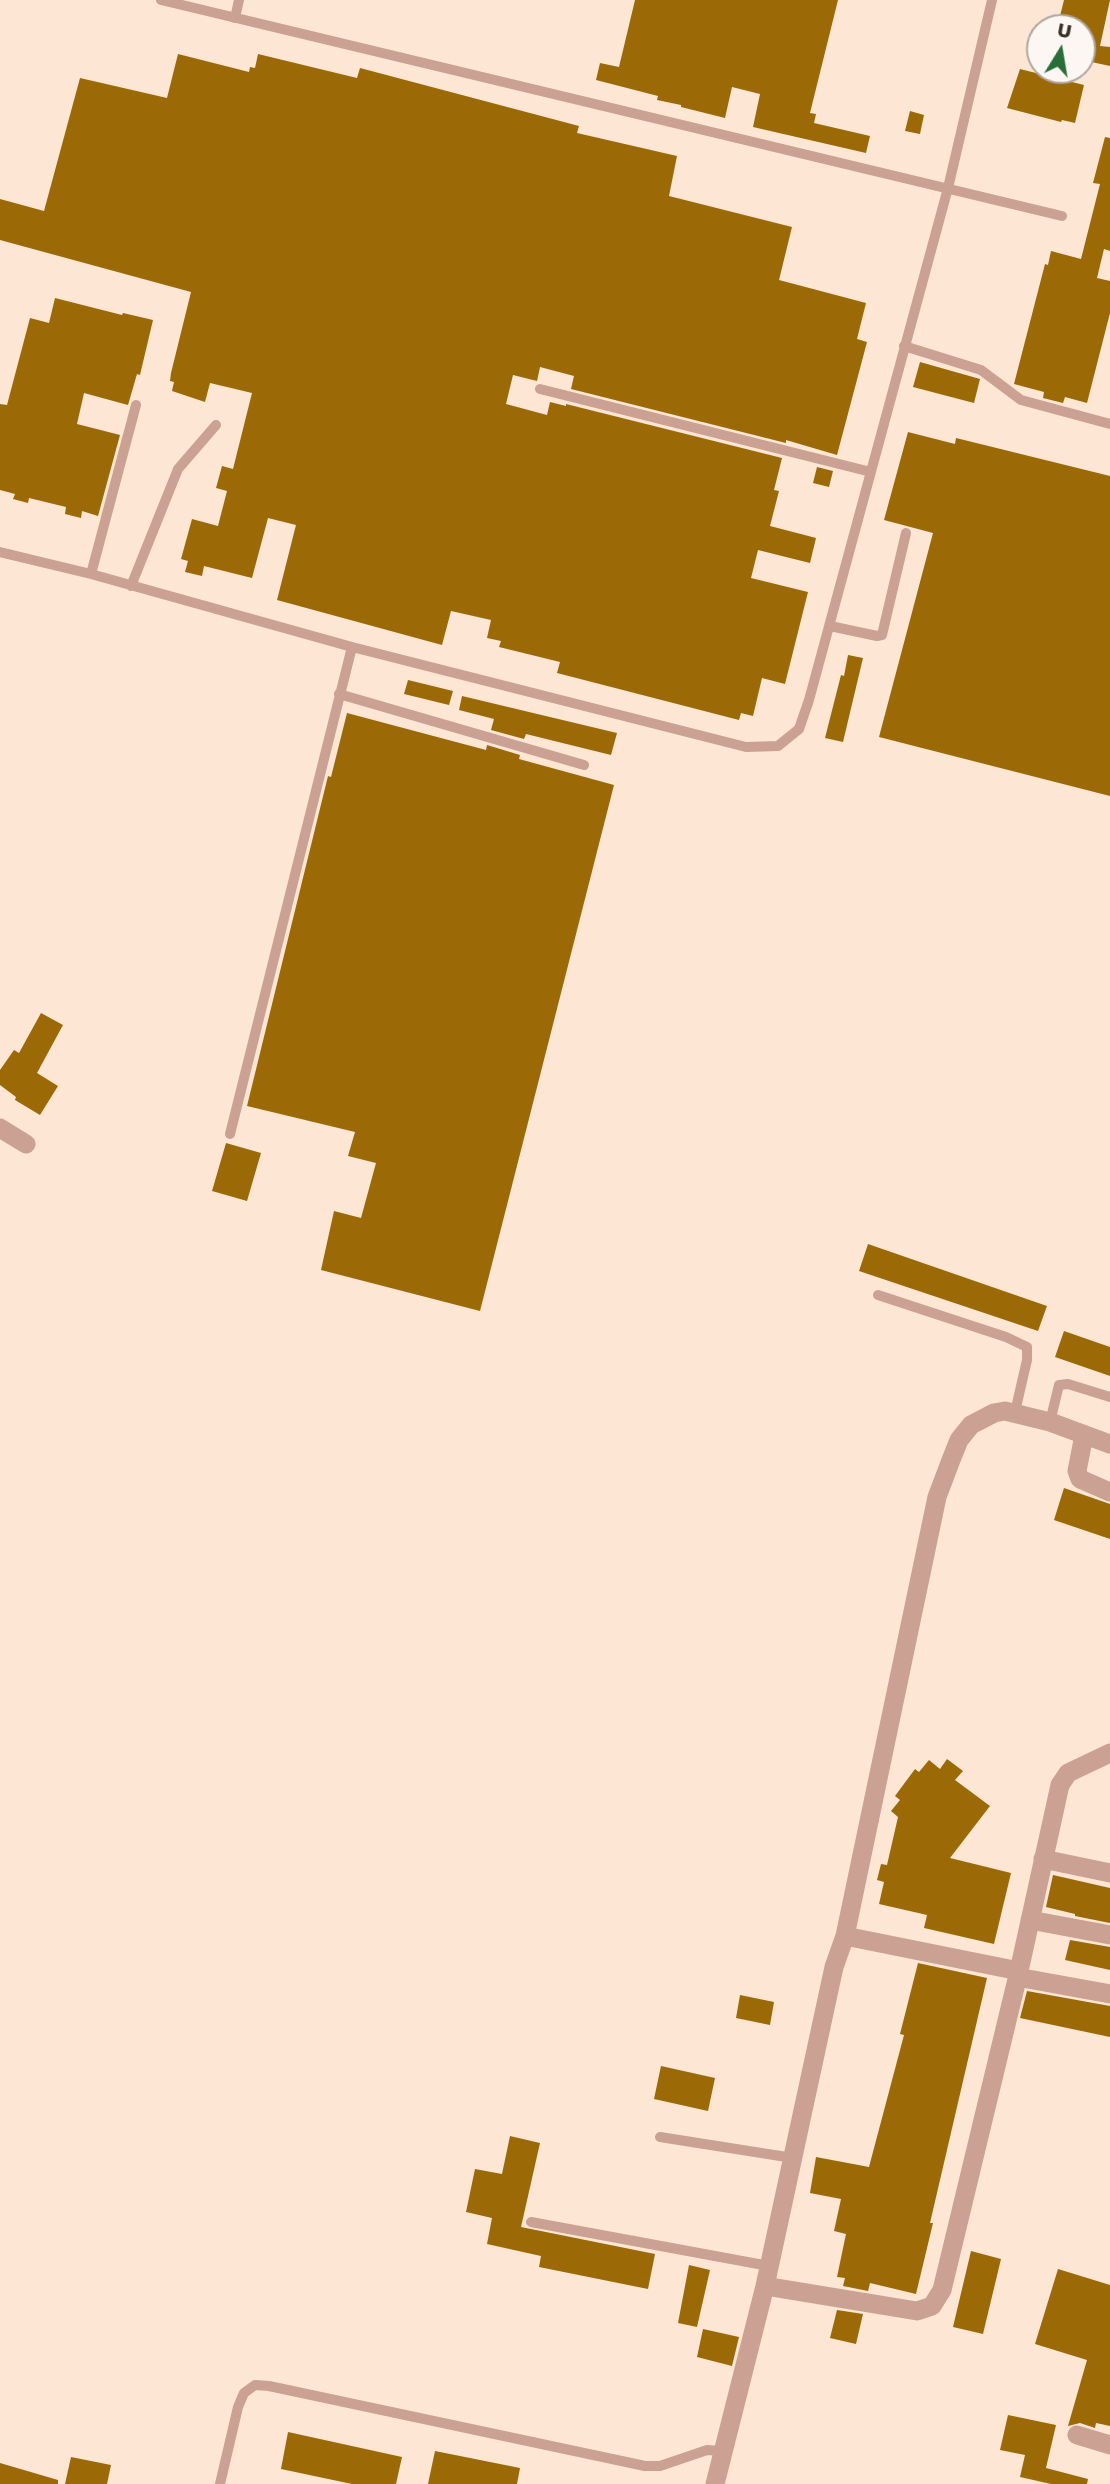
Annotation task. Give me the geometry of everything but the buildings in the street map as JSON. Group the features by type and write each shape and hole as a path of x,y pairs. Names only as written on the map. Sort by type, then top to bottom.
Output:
{"street":[{"path":"0,1128 26,1144"},
{"path":"715,2484 765,2286 834,1967 845,1936 937,1497 959,1440 971,1425 994,1413 1015,1412 1110,1444"},
{"path":"1084,1435 1077,1471 1080,1479 1110,1492"},
{"path":"765,2286 917,2311 932,2306 942,2290 1061,1781 1068,1773 1110,1753"},
{"path":"1043,1859 1110,1873"},
{"path":"1030,1920 1110,1935"},
{"path":"845,1936 1110,1994"},
{"path":"1077,2435 1110,2445"}],"lane":[{"path":"161,0 1062,216"},
{"path":"235,18 239,0"},
{"path":"0,552 746,747 778,746 799,729 830,625 948,188 992,0"},
{"path":"904,346 981,370 1021,400 1110,424"},
{"path":"540,389 872,472"},
{"path":"91,574 136,405"},
{"path":"131,586 178,469 216,425"},
{"path":"830,625 882,635 906,533"},
{"path":"230,1134 352,646"},
{"path":"339,694 584,765"},
{"path":"878,1295 1006,1337 1027,1347 1027,1360 1015,1412"},
{"path":"1050,1422 1059,1385 1068,1384 1110,1397"},
{"path":"660,2137 793,2158"},
{"path":"531,2222 769,2266"},
{"path":"220,2484 238,2406 244,2393 255,2385 645,2466 660,2466 707,2449 722,2451"}]}
